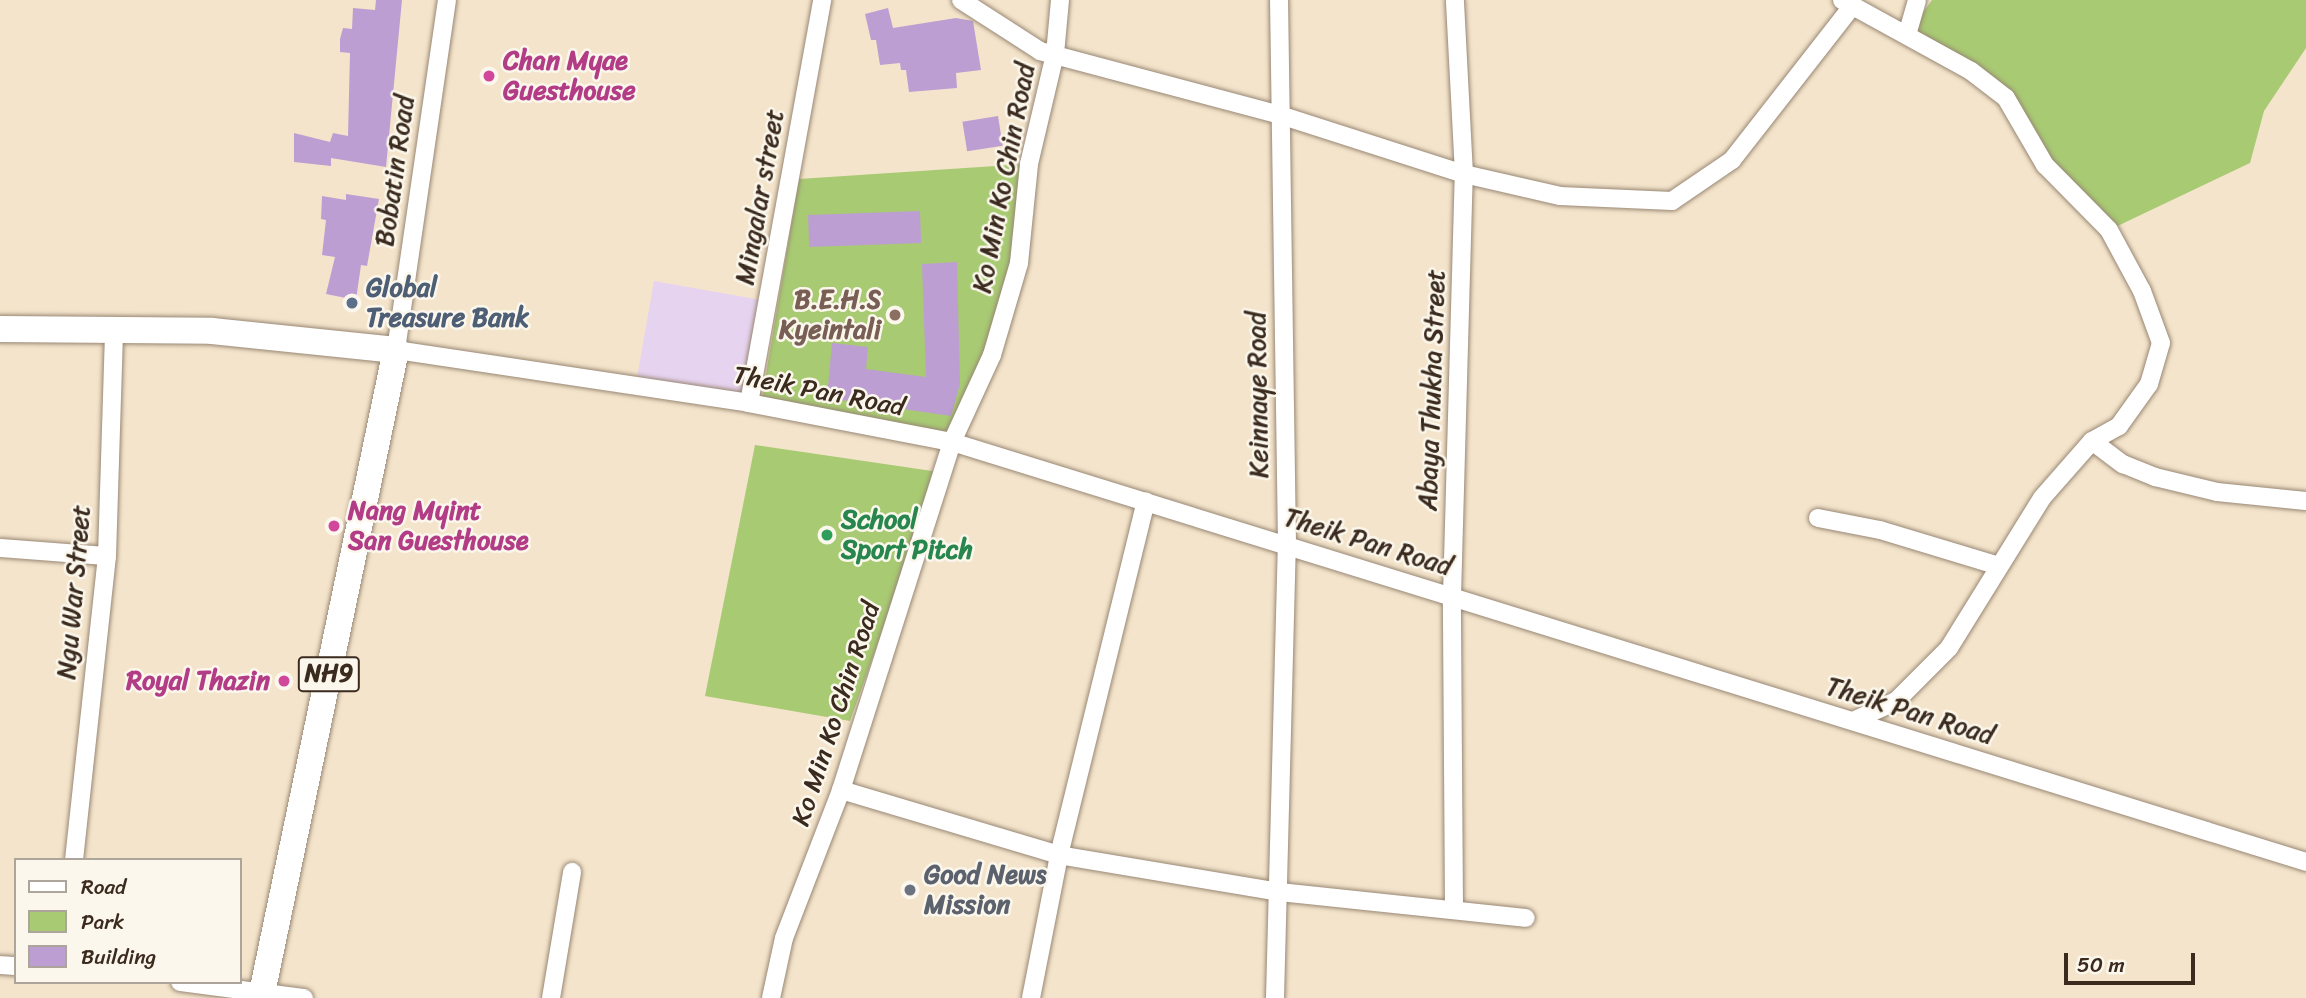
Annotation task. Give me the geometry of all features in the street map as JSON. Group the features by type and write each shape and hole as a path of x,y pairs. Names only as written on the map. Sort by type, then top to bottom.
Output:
{"highway":[{"path":"0,329 114,327 212,331 396,350"},
{"name":"NH9","path":"263,995 396,350"}],"street":[{"name":"Bobatin Road","path":"396,350 446,0"},
{"name":"Mingalar street","path":"749,403 822,0"},
{"path":"961,0 1040,51 1280,115 1464,174 1560,196 1672,201 1732,160 1847,2 1971,71 2006,98 2045,165 2109,230 2154,321 2161,343 2149,384 2119,426 2092,441 2042,498 1949,648 1896,701 1853,721"},
{"name":"Ko Min Ko Chin Road","path":"771,998 783,938 841,790 952,442 992,355 1019,263 1029,164 1055,54 1060,0"},
{"name":"Keinnaye Road","path":"1275,998 1287,544 1279,0"},
{"name":"Abaya Thukha Street","path":"1454,907 1452,596 1464,174 1455,0"},
{"path":"1906,35 1917,0"},
{"name":"Ngu War Street","path":"74,858 107,556 114,327"},
{"name":"Theik Pan Road","path":"396,350 749,403 952,442 2306,862"},
{"path":"2092,441 2123,464 2155,477 2217,492 2306,502"},
{"path":"1031,998 1059,855 1146,502"},
{"path":"1818,518 1880,530 1999,566"},
{"path":"0,548 107,556"},
{"path":"841,790 1059,855 1279,892 1454,907 1526,918"},
{"path":"551,998 572,873"},
{"path":"193,984 263,995 304,998"}],"shaded area":[{"path":"654,281 758,299 740,403 636,384"}],"green space":[{"path":"1932,0 2306,0 2306,48 2264,111 2250,163 2109,230 2045,165 2005,98 1907,35"},
{"path":"1025,164 1019,263 963,436 761,404 799,179"},
{"name":"School Sport Pitch","path":"755,445 939,472 850,721 705,696"}],"building":[{"path":"376,0 402,0 386,167 331,158 331,166 294,162 294,133 330,142 333,133 348,136 350,53 340,52 340,39 343,28 352,29 353,8 375,10"},
{"path":"888,8 893,28 956,18 973,21 981,70 956,73 957,88 909,92 906,70 901,70 900,63 880,65 876,40 871,40 865,14"},
{"path":"998,116 1003,146 967,151 962,122"},
{"path":"346,194 379,199 367,266 361,265 356,300 326,294 335,257 322,255 326,220 321,219 322,196 346,200"},
{"path":"920,211 921,243 809,247 808,215"},
{"path":"957,262 960,384 951,416 827,398 832,343 868,347 866,369 926,377 922,264"}],"place":[{"name":"Chan Myae Guesthouse","path":"489,76"},
{"name":"Global Treasure Bank","path":"352,303"},
{"name":"B.E.H.S Kyeintali","path":"895,315"},
{"name":"Nang Myint San Guesthouse","path":"334,526"},
{"name":"School Sport Pitch","path":"827,535"},
{"name":"Royal Thazin","path":"284,681"},
{"name":"Good News Mission","path":"910,890"}]}
